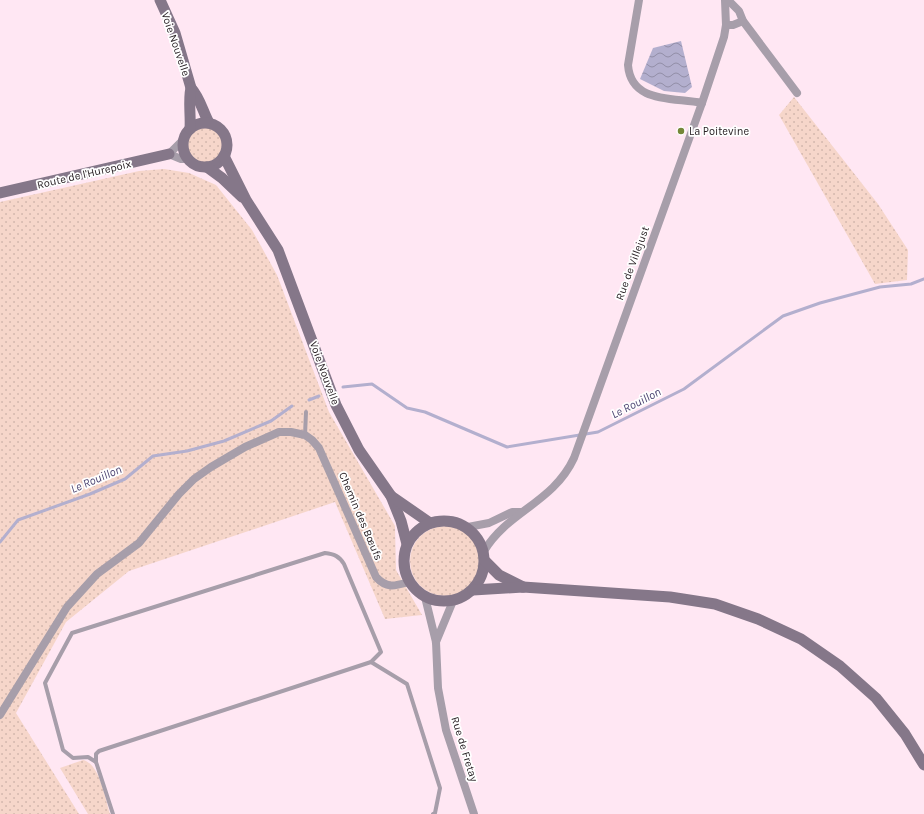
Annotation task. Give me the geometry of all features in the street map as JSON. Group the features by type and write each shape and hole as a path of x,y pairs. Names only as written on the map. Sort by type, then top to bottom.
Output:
{"main road":[{"name":"Voie Nouvelle","path":"160,0 175,32 191,88 197,96 209,123"},
{"name":"Voie Nouvelle","path":"190,129 191,113 189,96 191,88"},
{"path":"203,123 209,123 216,126 226,136 227,143 224,156 220,162 207,167 196,166 188,159 183,149 184,139 190,129 203,123"},
{"name":"Route de l'Hurepoix","path":"0,193 169,154"},
{"name":"Voie Nouvelle","path":"224,156 246,200 278,250 346,427 359,450 391,496 401,521 407,544"},
{"name":"Voie Nouvelle","path":"207,167 246,200"},
{"path":"391,496 430,523"},
{"path":"443,520 456,522 468,527 480,542 484,556 484,572 473,590 464,597 453,601 439,601 425,597 409,582 404,563 407,544 421,528 430,523 443,520"},
{"path":"484,556 499,575 523,588"},
{"path":"473,590 523,588 670,597 715,604 758,619 801,639 840,666 876,698 905,734 924,765"}],"street":[{"path":"639,0 628,65 629,74 639,89 654,96 702,103"},
{"path":"726,0 739,11 744,21 797,93"},
{"name":"Rue de Villejust","path":"484,556 496,533 516,519 521,512 538,501 557,485 570,468 702,103 726,26 726,0"},
{"path":"726,26 733,26 744,21"},
{"path":"184,139 169,154 181,159 188,159"},
{"path":"0,715 66,607 97,574 139,543 164,510 194,479 245,448 272,434 279,432 291,432 305,435"},
{"name":"Chemin des Bœufs","path":"305,435 312,440 325,460 376,577 388,586 409,582"},
{"name":"Rue de Villejust","path":"468,527 489,523 512,512 521,512"},
{"name":"Rue de Fretay","path":"425,597 436,642 438,688 446,730 474,814"},
{"name":"Rue de Fretay","path":"436,642 453,601"}],"lane":[{"path":"305,435 306,412"},
{"path":"96,762 88,757 73,758 63,750 46,690 45,683 48,676 72,633 325,553 334,554 340,558 344,564 381,652 371,662 99,751 96,754 96,762 113,814"},
{"path":"371,662 407,684 440,788 435,814"}],"shaded area":[{"path":"794,97 878,204 908,250 907,280 875,284 779,115"},
{"path":"206,127 216,130 221,135 224,145 221,155 216,160 206,163 196,160 191,155 188,145 191,135 196,130"},
{"path":"164,169 189,173 216,185 252,230 277,275 329,412 395,526 396,570 422,615 385,619 335,502 129,571 66,622 16,713 79,814 0,814 0,202 139,171"},
{"path":"445,526 458,529 470,536 477,548 480,561 477,574 470,586 458,593 445,596 432,593 420,586 413,574 410,561 413,548 420,536 432,529"},
{"path":"83,760 94,768 98,775 110,814 88,814 60,768"}],"water":[{"path":"681,41 692,87 685,93 664,91 640,79 653,48"}],"waterway":[{"name":"Le Rouillon","path":"343,387 372,384 407,408 425,412 507,447 598,432 684,389 783,316 820,303 880,287 911,284 924,279"},
{"name":"Le Rouillon","path":"309,400 319,396"},
{"name":"Le Rouillon","path":"0,542 18,520 90,494 125,479 153,456 187,451 224,441 271,421 292,406"}],"place":[{"name":"La Poitevine","path":"681,131"}]}
